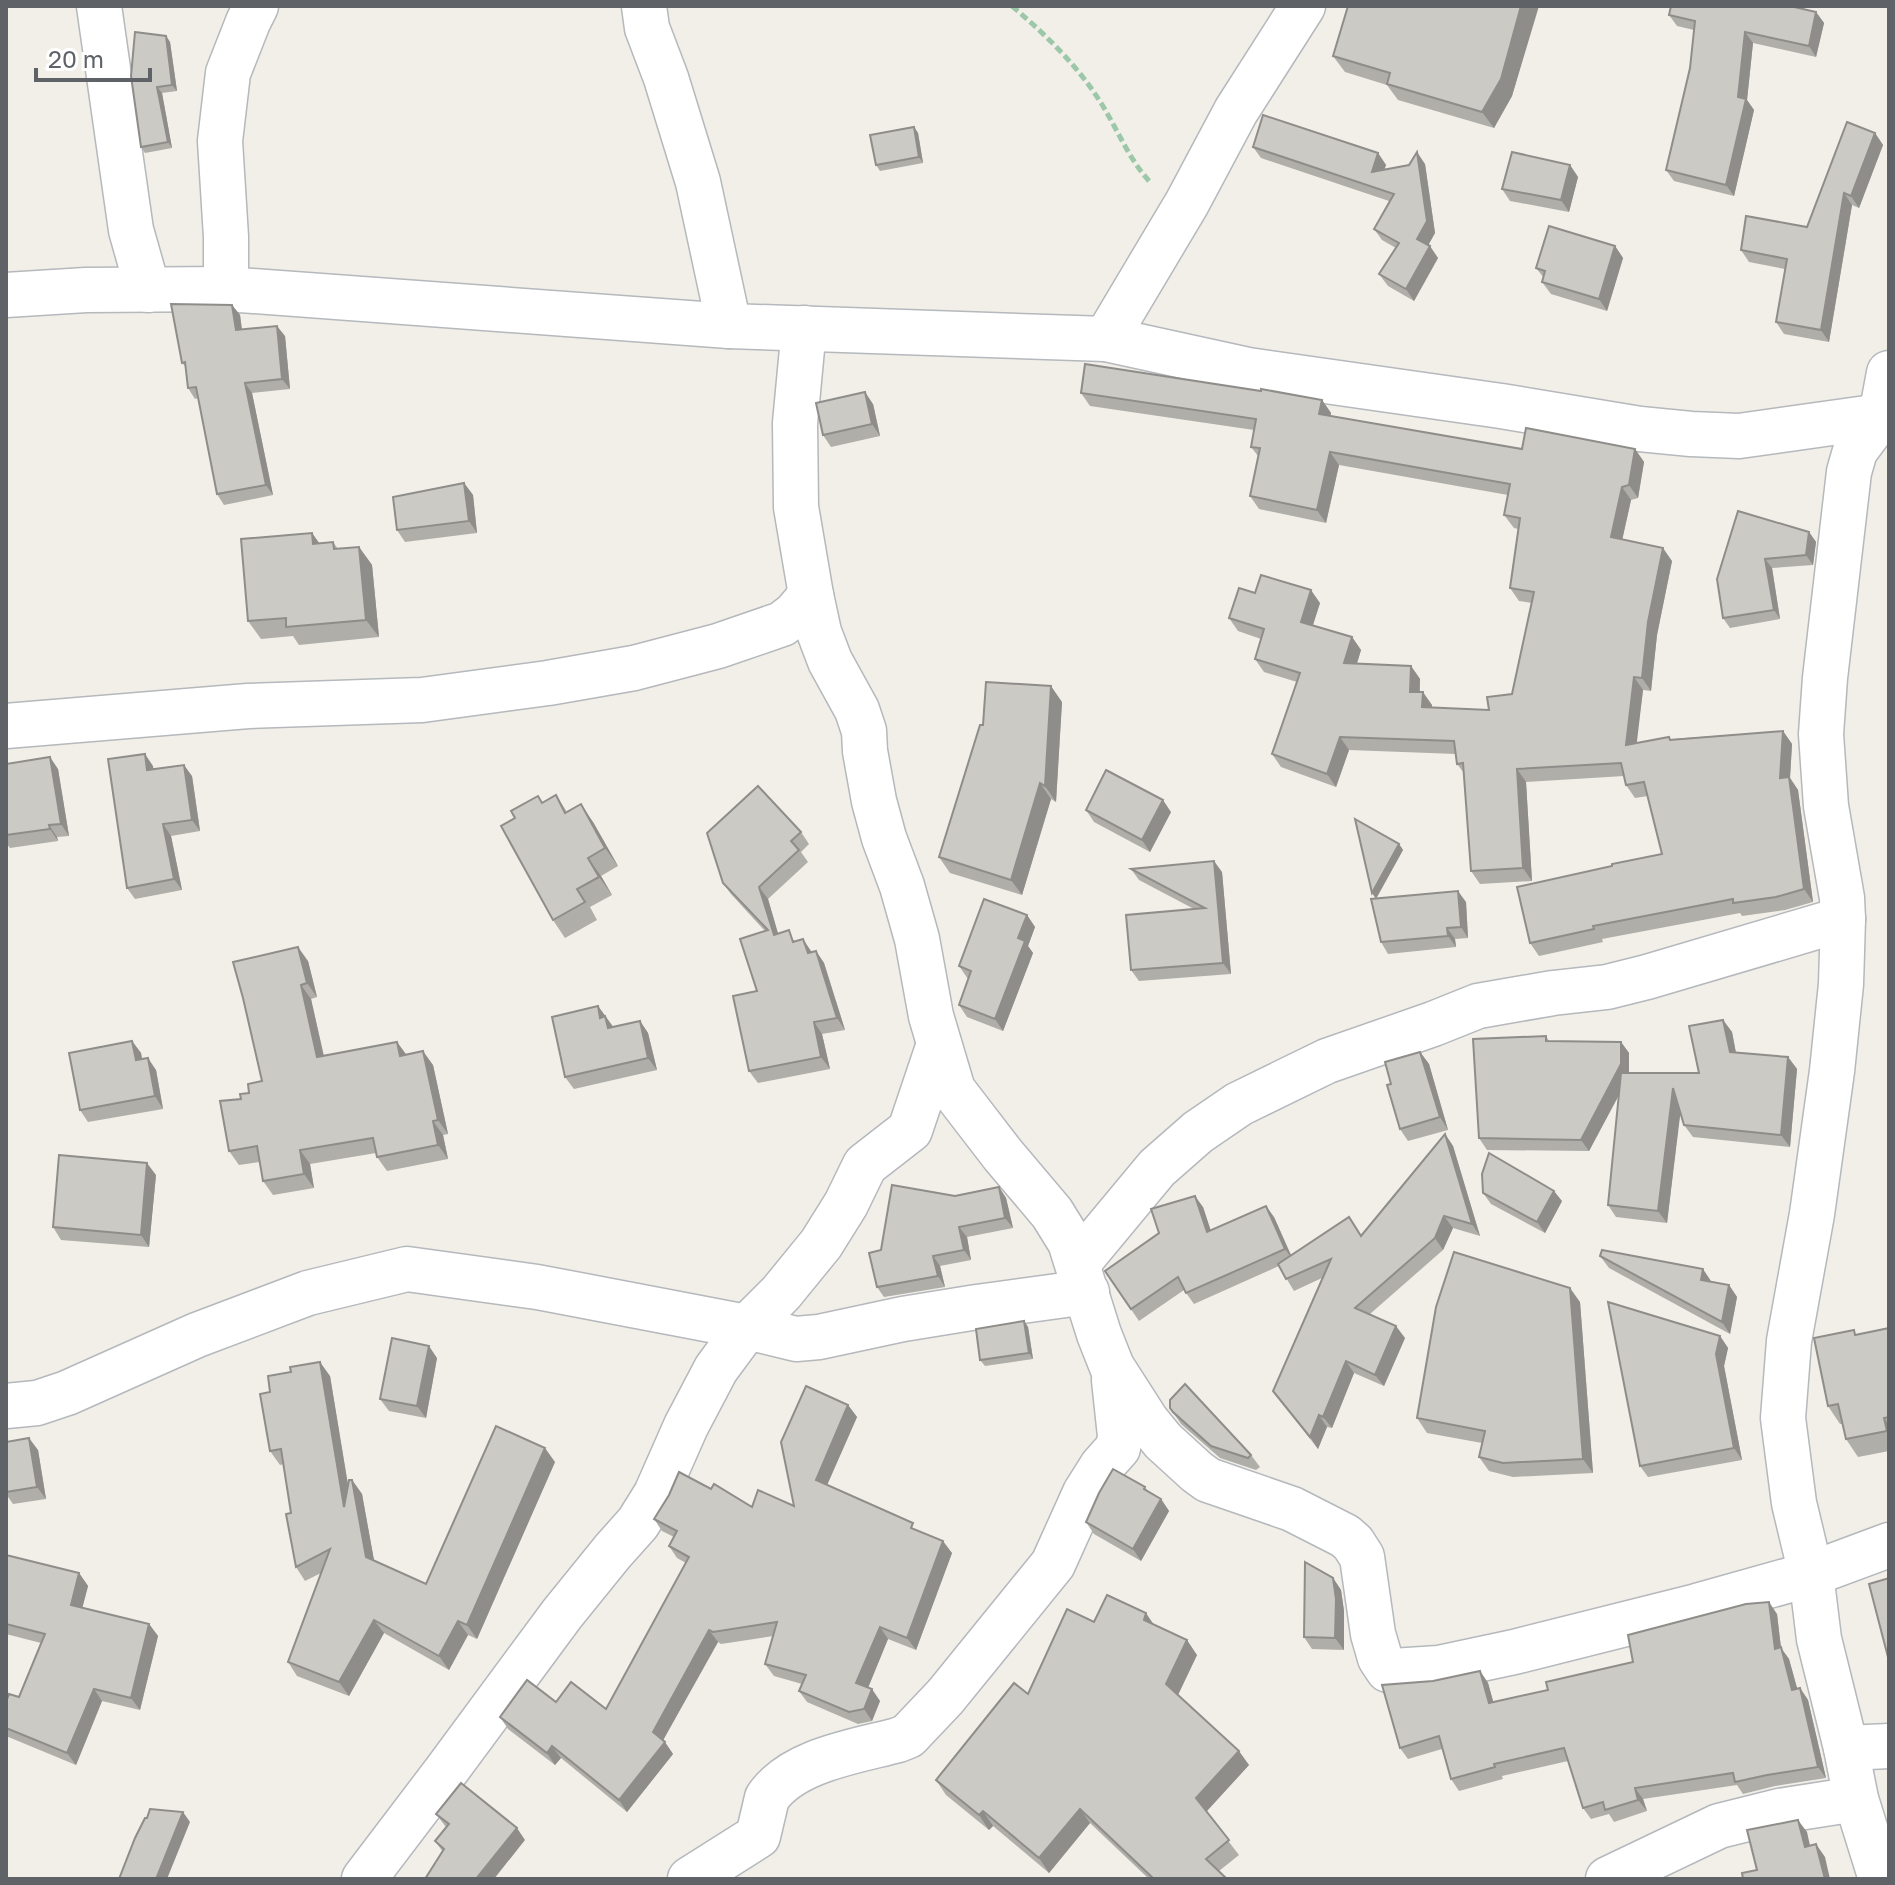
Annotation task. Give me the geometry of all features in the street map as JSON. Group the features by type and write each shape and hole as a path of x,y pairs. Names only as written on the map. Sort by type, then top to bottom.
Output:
{"street":[{"path":"99,6 131,230 148,290"},
{"path":"226,289 220,141 228,73 256,6"},
{"path":"644,6 647,28 698,182 729,326"},
{"path":"1106,339 1187,203 1236,111 1303,6"},
{"path":"6,295 86,290 226,289 729,326 1106,339 1248,370 1640,429 1739,436 1885,417"},
{"path":"804,328 795,423 796,507 811,595 819,632 830,661 857,710 864,731 874,801 917,939 931,1016 953,1090 1052,1213 1070,1242 1112,1367 1163,1441 1208,1480 1292,1509 1353,1543 1362,1557 1373,1634 1380,1658 1388,1670 1439,1668 1514,1652 1811,1574 1889,1545"},
{"path":"1881,1879 1856,1799 1819,1639 1811,1574 1794,1503 1783,1418 1789,1341 1812,1214 1841,984 1843,919 1826,806 1821,734 1825,678 1849,472 1855,451 1885,417 1889,373"},
{"path":"6,726 248,706 422,700 548,683 634,668 718,646 782,624 811,595"},
{"path":"6,1406 37,1403 67,1393 197,1335 308,1293 407,1269 537,1287 796,1339 918,1317 1082,1277 1157,1168 1198,1132 1239,1104 1327,1061 1478,1006 1607,987 1843,919"},
{"path":"364,1879 562,1614 638,1523 656,1494 716,1369 747,1327 781,1293 821,1244 865,1165 910,1130 939,1044"},
{"path":"690,1879 758,1836 770,1794 800,1770 826,1759 908,1736 945,1697 1040,1583 1053,1564 1085,1493 1118,1448 1120,1436 1112,1367"},
{"path":"1846,1748 1889,1746"},
{"path":"1608,1879 1719,1826 1779,1811 1856,1799"}],"path":[{"path":"1012,6 1074,67 1100,101 1140,172 1160,191 1187,203"}],"building":[{"path":"1348,6 1521,6 1501,79 1482,112 1387,84 1390,73 1333,56"},
{"path":"1671,6 1790,6 1816,12 1809,46 1745,32 1738,97 1746,99 1726,185 1666,170 1690,68 1695,21 1669,15"},
{"path":"135,32 166,36 172,85 157,87 168,142 141,147 131,76"},
{"path":"1263,115 1378,153 1372,172 1409,165 1417,152 1427,221 1417,239 1430,246 1406,289 1379,274 1399,243 1374,229 1394,194 1253,147"},
{"path":"1847,122 1875,133 1851,196 1844,193 1821,330 1776,322 1787,259 1741,250 1746,216 1807,227"},
{"path":"914,127 919,157 876,165 870,135"},
{"path":"1512,152 1570,165 1561,200 1502,189"},
{"path":"1549,226 1615,246 1599,299 1542,282 1545,271 1536,268"},
{"path":"171,304 232,305 236,330 277,326 282,379 245,383 266,485 217,494 196,387 188,388"},
{"path":"1085,364 1322,400 1319,414 1522,449 1526,428 1635,449 1629,485 1622,487 1611,537 1663,548 1648,622 1642,678 1634,677 1626,745 1669,737 1670,740 1783,731 1780,778 1789,777 1804,889 1776,897 1733,903 1733,899 1593,926 1594,929 1530,943 1517,887 1662,854 1644,782 1626,785 1621,763 1517,769 1523,868 1471,871 1463,763 1457,764 1454,741 1340,737 1327,774 1272,754 1300,673 1255,659 1264,629 1229,618 1239,588 1255,593 1261,575 1311,590 1301,622 1352,637 1344,663 1411,666 1410,692 1423,692 1422,707 1489,710 1487,697 1512,694 1534,592 1510,588 1520,518 1504,515 1510,484 1330,452 1317,510 1250,496 1260,448 1251,447 1256,419 1081,393"},
{"path":"865,392 872,424 823,435 816,403"},
{"path":"464,483 469,521 397,530 393,497"},
{"path":"1738,511 1809,532 1806,555 1765,559 1774,610 1723,618 1717,579"},
{"path":"312,533 313,544 333,542 334,549 359,547 366,620 286,627 286,618 248,621 241,539"},
{"path":"986,682 1051,686 1045,786 1040,783 1011,880 939,857 980,725 983,725"},
{"path":"145,754 147,770 184,765 192,820 163,824 174,879 127,888 108,759"},
{"path":"50,757 61,824 49,825 50,829 6,835 6,764"},
{"path":"1106,770 1163,800 1142,840 1086,810"},
{"path":"758,786 801,832 791,841 799,850 759,887 774,935 789,930 793,942 803,939 808,953 816,951 837,1018 814,1022 821,1057 749,1071 733,996 757,991 740,939 768,930 723,883 707,833"},
{"path":"556,795 565,813 581,804 605,848 588,858 599,877 577,889 585,902 553,920 501,826 515,818 511,811 538,796 542,803"},
{"path":"1355,819 1399,844 1372,893"},
{"path":"1214,861 1223,963 1131,970 1126,915 1205,908 1131,869"},
{"path":"1458,891 1461,927 1447,928 1448,936 1381,942 1371,899"},
{"path":"984,899 1027,915 1018,938 1025,941 995,1019 959,1005 971,971 959,966"},
{"path":"298,947 307,983 301,985 317,1057 397,1042 400,1056 423,1051 438,1120 433,1121 438,1145 377,1157 373,1138 300,1150 304,1174 263,1181 257,1146 229,1151 220,1101 241,1099 240,1094 249,1093 248,1084 262,1081 233,962"},
{"path":"598,1006 600,1018 605,1016 608,1028 640,1021 648,1058 565,1077 552,1017"},
{"path":"1723,1020 1730,1052 1788,1057 1781,1135 1684,1125 1673,1088 1658,1211 1608,1205 1621,1073 1699,1073 1689,1026"},
{"path":"1546,1036 1546,1041 1621,1042 1621,1064 1581,1140 1479,1138 1473,1039"},
{"path":"132,1041 136,1060 148,1058 155,1096 80,1110 69,1053"},
{"path":"1420,1052 1440,1117 1400,1129 1387,1085 1391,1084 1385,1062"},
{"path":"1445,1134 1472,1224 1444,1216 1435,1238 1355,1308 1396,1326 1375,1375 1346,1361 1323,1417 1319,1415 1310,1437 1273,1391 1331,1259 1286,1279 1278,1264 1349,1217 1361,1236"},
{"path":"1489,1153 1554,1191 1537,1222 1483,1193 1482,1174"},
{"path":"59,1155 147,1163 141,1235 53,1227"},
{"path":"892,1185 955,1196 999,1187 1005,1218 959,1227 964,1250 933,1256 938,1276 877,1287 869,1253 881,1250"},
{"path":"1195,1196 1207,1232 1266,1206 1285,1249 1186,1293 1178,1277 1131,1309 1105,1271 1159,1233 1151,1209"},
{"path":"1602,1250 1703,1269 1701,1280 1729,1285 1722,1322 1600,1256"},
{"path":"1454,1252 1570,1288 1583,1459 1503,1463 1479,1457 1485,1431 1417,1418 1436,1307"},
{"path":"1608,1302 1720,1336 1716,1354 1734,1448 1640,1466"},
{"path":"1024,1321 1029,1353 980,1360 976,1329"},
{"path":"1889,1328 1889,1417 1884,1418 1887,1431 1846,1439 1838,1404 1828,1406 1814,1338 1854,1330 1855,1335"},
{"path":"392,1338 429,1346 417,1406 380,1399"},
{"path":"320,1362 344,1507 349,1480 352,1480 366,1557 426,1584 496,1426 545,1448 467,1625 458,1621 439,1656 374,1620 339,1682 288,1662 330,1549 296,1567 286,1514 291,1513 281,1449 270,1451 260,1394 270,1392 268,1376 291,1372 290,1367"},
{"path":"1185,1384 1251,1455 1248,1458 1211,1446 1173,1412 1170,1400"},
{"path":"806,1386 848,1405 816,1480 913,1523 911,1528 943,1541 907,1638 880,1627 856,1683 872,1689 864,1709 849,1712 799,1691 806,1675 765,1664 777,1622 713,1632 709,1630 653,1732 665,1742 619,1800 552,1746 547,1753 500,1717 527,1680 556,1702 571,1682 606,1709 689,1557 669,1546 677,1531 654,1519 679,1472 711,1489 714,1484 752,1507 758,1490 794,1506 781,1442"},
{"path":"29,1438 37,1487 6,1492 6,1442"},
{"path":"1113,1469 1161,1499 1133,1549 1086,1522"},
{"path":"6,1555 79,1573 71,1605 149,1624 131,1698 94,1689 67,1753 6,1728 9,1694 19,1697 45,1634 6,1624"},
{"path":"1305,1562 1333,1578 1335,1638 1304,1637"},
{"path":"1889,1578 1889,1661 1869,1584"},
{"path":"1107,1595 1146,1613 1144,1620 1187,1640 1166,1684 1239,1751 1196,1798 1229,1840 1206,1859 1227,1879 1154,1879 1080,1809 1039,1858 983,1811 979,1815 936,1780 1014,1683 1028,1694 1067,1609 1094,1622"},
{"path":"1769,1602 1775,1649 1781,1647 1792,1690 1800,1688 1818,1767 1735,1782 1733,1773 1635,1788 1638,1800 1605,1810 1603,1802 1583,1808 1564,1748 1494,1764 1495,1767 1451,1779 1439,1736 1400,1748 1382,1685 1433,1681 1480,1671 1489,1703 1548,1690 1546,1682 1633,1662 1628,1635 1746,1604"},
{"path":"461,1783 517,1828 476,1879 425,1879 444,1849 435,1841 449,1824 436,1814"},
{"path":"150,1809 183,1812 156,1879 119,1879 135,1838"},
{"path":"1798,1820 1805,1847 1816,1844 1825,1879 1743,1879 1742,1873 1757,1870 1747,1830"}]}
